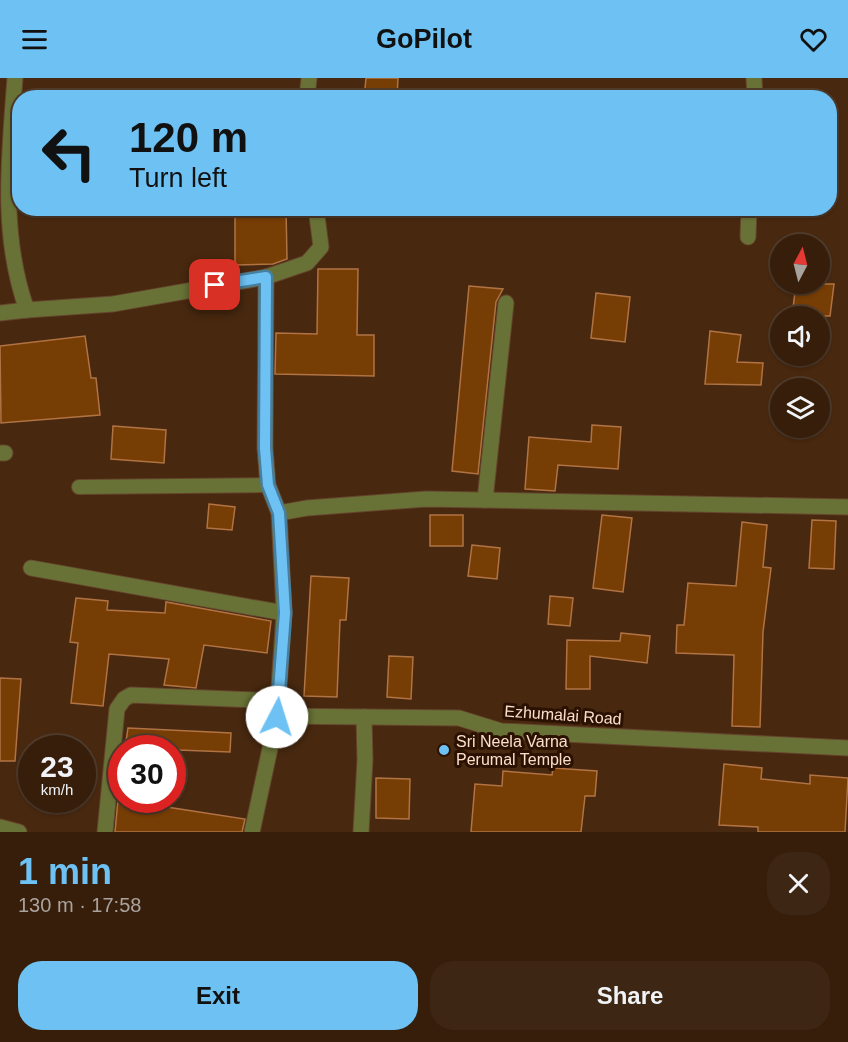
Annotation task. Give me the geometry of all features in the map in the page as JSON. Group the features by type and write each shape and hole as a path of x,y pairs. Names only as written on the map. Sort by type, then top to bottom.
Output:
{"street":[{"path":"12,147 3,183 6,246 13,283 27,310"},
{"path":"0,313 113,304 266,277 307,263 321,247 317,216"},
{"path":"748,237 749,216"},
{"path":"252,832 277,717 285,613 279,513 268,485 265,448 266,277"},
{"path":"485,500 506,303"},
{"path":"279,513 307,508 426,499 848,507"},
{"path":"31,568 285,613"},
{"path":"105,832 117,710 124,699 131,695 278,701"},
{"name":"Ezhumalai Road","path":"277,717 459,718 501,731 848,748"},
{"path":"361,832 365,760 364,717"},
{"path":"0,827 19,832"}],"lane":[{"path":"79,488 268,485"}],"building":[{"path":"366,78 398,78 397,90 365,90"},
{"path":"235,216 286,216 287,259 273,264 235,265"},
{"path":"318,269 358,269 357,335 374,335 374,376 275,374 276,333 317,334"},
{"path":"830,284 834,284 830,316 830,306 793,306 795,294 830,294"},
{"path":"469,286 503,289 496,302 478,474 452,471"},
{"path":"596,293 630,297 625,342 591,338"},
{"path":"710,331 741,335 737,362 763,363 761,385 705,384"},
{"path":"85,336 91,378 96,378 100,415 1,423 0,346"},
{"path":"592,425 621,427 618,469 558,465 555,491 525,489 529,437 591,442"},
{"path":"113,426 166,430 164,463 111,459"},
{"path":"209,504 235,507 232,530 207,528"},
{"path":"430,515 463,515 463,546 430,546"},
{"path":"602,515 632,518 623,592 593,588"},
{"path":"812,520 836,521 834,569 809,568"},
{"path":"742,522 767,525 763,567 771,568 763,632 760,727 732,726 734,655 676,653 677,625 684,625 688,583 736,586"},
{"path":"472,545 500,548 497,579 468,576"},
{"path":"311,576 349,578 346,620 340,620 337,697 304,696"},
{"path":"550,596 573,598 570,626 548,624"},
{"path":"76,598 108,601 107,610 165,613 166,602 271,621 267,653 204,645 196,688 164,685 169,659 109,654 103,706 71,703 78,643 70,642"},
{"path":"621,633 650,636 647,663 590,656 590,689 566,689 567,640 620,641"},
{"path":"389,656 413,657 411,699 387,697"},
{"path":"0,678 21,679 15,761 0,761"},
{"path":"128,728 231,733 230,752 186,750 186,735 127,735"},
{"path":"724,764 762,768 761,779 810,784 810,775 848,778 845,832 758,832 758,827 719,825"},
{"path":"553,768 597,771 595,796 585,796 581,832 471,832 475,784 502,786 503,771 552,775"},
{"path":"376,778 410,779 409,819 376,818"},
{"path":"186,810 245,819 242,832 115,832 117,813 186,813"}],"place":[{"name":"Sri Neela Varna Perumal Temple","path":"444,750"}],"route":[{"path":"215,285 266,277 265,448 268,485 279,513 285,613 277,717"}]}
